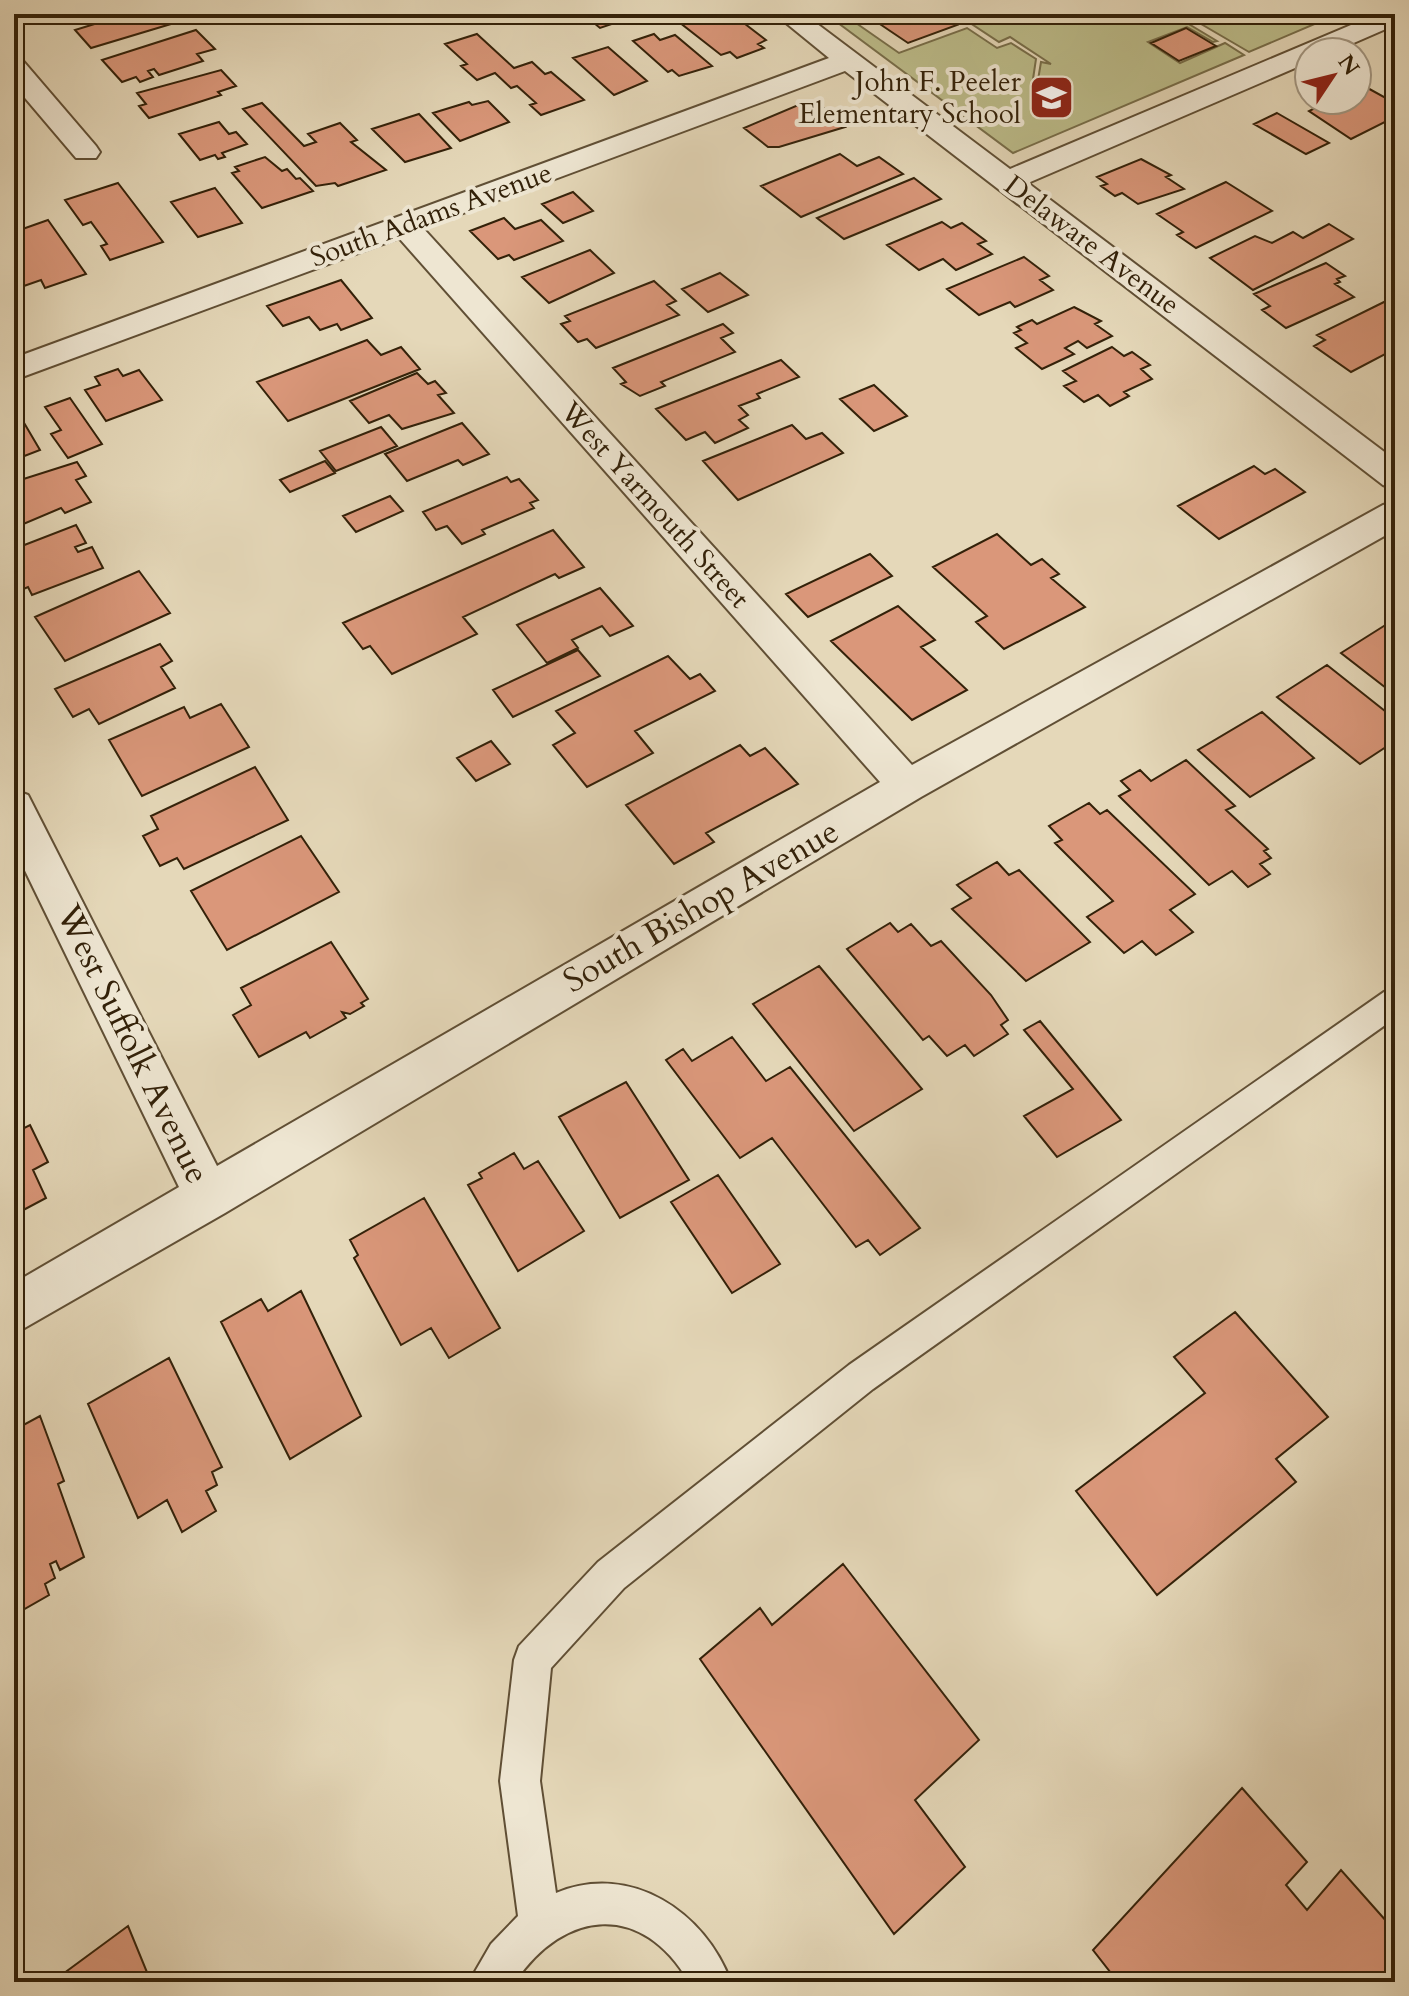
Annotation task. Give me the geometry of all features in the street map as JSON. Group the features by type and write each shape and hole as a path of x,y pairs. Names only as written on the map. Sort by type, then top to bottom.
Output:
{"street":[{"name":"Delaware Avenue","path":"788,14 1395,477"},
{"path":"1008,181 1388,19"},
{"name":"South Adams Avenue","path":"14,370 849,60"},
{"path":"14,68 86,152"},
{"name":"West Yarmouth Street","path":"404,225 907,786"},
{"name":"South Bishop Avenue","path":"14,1310 907,786 1395,514"},
{"name":"West Suffolk Avenue","path":"14,806 208,1197"}],"lane":[{"path":"540,1922 520,1781 533,1660 611,1575 861,1377 1395,1001"},
{"path":"490,1982 508,1951 540,1922 575,1905 614,1902 650,1914 683,1938 710,1982"}],"green space":[{"path":"826,14 843,14 899,53 967,28 997,48 1011,43 1036,59 1033,79 1038,80 1041,62 1051,64 1010,37 999,42 958,15 1172,14 1217,41 1213,42 1187,27 1148,42 1180,63 1225,43 1244,55 1013,153"},
{"path":"1184,14 1338,14 1249,52"}],"building":[{"path":"127,14 187,14 191,18 91,48 75,30"},
{"path":"583,14 633,14 636,16 600,28"},
{"path":"703,14 732,14 766,40 758,44 764,48 737,58 730,52 721,55 679,22"},
{"path":"865,14 941,14 957,25 908,43"},
{"path":"1186,28 1216,46 1179,61 1151,43"},
{"path":"196,30 215,49 197,54 203,61 159,75 154,69 148,71 153,77 140,82 136,77 122,82 102,60"},
{"path":"477,34 514,68 532,62 545,74 551,72 584,100 541,115 530,105 536,103 517,86 511,88 495,73 477,80 461,66 467,64 445,44"},
{"path":"654,34 660,40 675,35 712,66 679,76 672,70 668,72 633,41"},
{"path":"608,47 647,81 614,95 573,58"},
{"path":"221,70 236,86 218,92 221,95 149,118 139,106 146,104 137,93"},
{"path":"1373,91 1395,103 1395,117 1351,139 1316,116 1373,116"},
{"path":"810,100 846,121 840,123 845,127 779,147 768,147 744,128"},
{"path":"488,101 509,122 460,141 433,113 469,102 472,105"},
{"path":"262,103 304,146 316,142 308,134 340,123 357,140 351,142 386,170 338,186 335,183 316,186 243,109"},
{"path":"1277,113 1329,143 1306,154 1254,124"},
{"path":"419,114 451,148 405,162 372,129"},
{"path":"219,122 229,134 236,132 247,144 222,153 225,157 218,159 215,155 200,160 179,134"},
{"path":"840,154 857,166 879,157 903,174 801,217 761,186"},
{"path":"265,157 282,171 287,169 296,179 300,178 313,191 262,208 232,173 239,171 235,167"},
{"path":"1141,159 1171,175 1166,177 1184,189 1138,204 1122,193 1115,196 1101,186 1107,184 1097,177"},
{"path":"914,178 941,199 844,239 817,218"},
{"path":"1226,182 1272,211 1196,248 1177,235 1183,232 1157,214"},
{"path":"118,183 163,242 110,260 101,246 107,244 91,222 83,225 65,200"},
{"path":"215,188 242,223 198,237 171,202"},
{"path":"573,192 593,211 563,223 542,204"},
{"path":"504,218 515,229 541,220 563,241 514,260 509,255 498,259 470,231"},
{"path":"48,220 86,274 45,288 41,280 21,287 14,276 14,232"},
{"path":"942,222 951,228 962,223 986,241 978,244 992,254 956,270 943,259 919,270 887,245"},
{"path":"1329,224 1353,239 1253,290 1210,258 1255,236 1272,243 1293,232 1303,238"},
{"path":"590,250 614,273 549,303 522,277"},
{"path":"1024,257 1049,276 1040,280 1053,290 1015,307 1010,302 979,315 947,289"},
{"path":"1326,263 1345,276 1337,279 1340,282 1335,284 1354,297 1286,328 1262,310 1270,306 1254,294"},
{"path":"720,273 748,295 708,312 682,289"},
{"path":"341,280 372,318 341,330 337,324 320,330 309,317 283,326 267,306"},
{"path":"654,281 676,301 667,305 679,315 596,348 587,339 578,342 561,324 570,321 565,316"},
{"path":"1384,302 1395,309 1395,349 1351,372 1314,346 1325,340 1317,335"},
{"path":"1074,307 1101,321 1095,324 1112,336 1087,348 1078,341 1065,348 1074,354 1042,369 1016,348 1027,343 1014,333 1021,330 1017,327 1032,320 1037,324"},
{"path":"723,324 733,333 721,338 735,352 661,382 665,386 640,396 621,384 626,382 613,368"},
{"path":"367,340 381,355 401,347 420,369 288,421 257,382"},
{"path":"1112,347 1124,356 1132,352 1150,365 1141,369 1152,379 1124,392 1129,396 1110,406 1098,395 1084,402 1064,386 1076,381 1063,371"},
{"path":"781,360 799,377 757,394 760,398 739,406 748,415 739,420 748,428 715,443 705,432 686,440 656,409"},
{"path":"118,369 123,376 139,370 162,400 106,421 85,390 100,385 95,377"},
{"path":"417,373 428,384 435,381 446,393 438,395 454,413 402,429 389,415 369,423 350,401"},
{"path":"874,385 907,416 874,431 840,399"},
{"path":"70,398 102,444 68,458 51,434 61,430 45,407"},
{"path":"20,416 40,450 14,460 14,418"},
{"path":"462,423 489,454 463,465 458,460 407,481 385,454"},
{"path":"792,425 806,439 822,433 843,453 738,500 703,461"},
{"path":"381,427 397,446 336,471 320,451"},
{"path":"325,461 335,473 290,492 280,480"},
{"path":"77,462 86,476 76,480 91,502 65,513 61,508 14,528 14,482"},
{"path":"1254,466 1265,474 1275,469 1305,492 1219,539 1178,506"},
{"path":"507,477 511,482 519,479 538,500 530,503 534,508 482,530 485,534 462,544 447,526 436,530 423,512"},
{"path":"390,496 403,511 356,532 343,516"},
{"path":"76,525 86,543 75,547 78,552 92,547 103,568 32,595 28,587 14,593 14,549"},
{"path":"553,530 584,567 559,578 555,574 463,617 477,634 392,674 370,646 363,649 343,623"},
{"path":"997,534 1031,565 1042,559 1059,574 1051,578 1085,607 1004,649 976,622 987,616 933,567"},
{"path":"870,554 892,576 808,617 786,594"},
{"path":"139,571 170,613 65,661 35,617"},
{"path":"600,588 633,626 610,636 602,626 572,640 578,648 547,663 517,625"},
{"path":"898,606 935,640 921,647 967,690 912,720 831,641"},
{"path":"1395,619 1395,695 1341,653"},
{"path":"160,644 172,661 161,667 175,688 99,724 89,709 73,717 55,689"},
{"path":"578,650 600,676 513,717 493,690"},
{"path":"668,656 690,679 700,674 715,691 635,731 653,753 587,787 553,745 575,733 556,711"},
{"path":"1327,665 1395,719 1395,741 1360,764 1277,697"},
{"path":"221,704 249,747 142,796 109,740 184,707 190,718"},
{"path":"1262,712 1314,758 1250,797 1198,750"},
{"path":"491,741 510,764 476,781 457,758"},
{"path":"740,745 750,756 765,748 798,784 706,833 714,842 674,864 626,805"},
{"path":"1186,760 1235,806 1226,810 1268,849 1264,851 1271,858 1260,864 1270,874 1248,887 1232,871 1209,885 1119,796 1130,790 1121,781 1140,770 1151,781"},
{"path":"255,767 288,820 184,869 177,858 160,866 143,836 158,829 151,816"},
{"path":"1089,803 1100,814 1107,810 1195,894 1170,910 1193,932 1156,955 1142,941 1124,953 1087,917 1113,901 1055,843 1062,840 1049,826"},
{"path":"301,836 339,892 227,950 191,891"},
{"path":"997,862 1009,875 1019,870 1090,942 1026,981 952,909 971,898 957,885"},
{"path":"890,923 898,932 911,924 931,946 941,941 991,995 1008,1020 1001,1025 1008,1034 974,1056 965,1045 947,1056 929,1036 923,1040 847,949"},
{"path":"331,942 368,999 361,1003 364,1006 350,1014 342,1012 346,1018 310,1038 306,1032 259,1057 233,1015 251,1005 241,988"},
{"path":"819,966 922,1089 854,1131 753,1004"},
{"path":"1040,1021 1121,1120 1057,1157 1024,1116 1073,1089 1024,1030"},
{"path":"732,1037 766,1081 790,1067 920,1228 880,1255 868,1240 856,1247 772,1138 740,1158 666,1060 683,1049 692,1061"},
{"path":"626,1082 689,1180 620,1218 559,1117"},
{"path":"30,1125 48,1162 33,1170 46,1198 14,1215 14,1133"},
{"path":"514,1153 524,1169 538,1161 584,1231 518,1271 468,1185 482,1178 479,1173"},
{"path":"718,1175 780,1264 732,1293 671,1202"},
{"path":"424,1198 500,1328 449,1358 431,1328 401,1345 354,1258 358,1255 350,1240"},
{"path":"301,1291 361,1416 290,1459 221,1322 261,1299 268,1311"},
{"path":"1235,1312 1328,1417 1276,1459 1296,1482 1157,1595 1076,1491 1205,1393 1174,1357"},
{"path":"169,1358 222,1467 212,1472 217,1485 206,1491 216,1511 182,1532 167,1500 138,1518 88,1404"},
{"path":"40,1416 64,1481 58,1484 84,1557 60,1570 56,1561 50,1564 55,1578 45,1584 49,1595 14,1615 14,1430"},
{"path":"843,1564 979,1740 915,1800 965,1867 894,1934 700,1659 760,1608 772,1625"},
{"path":"1242,1788 1307,1862 1286,1885 1307,1910 1341,1870 1395,1931 1395,1962 1381,1978 1384,1982 1118,1982 1093,1950"},
{"path":"128,1926 151,1982 52,1982"}],"place":[{"name":"John F. Peeler Elementary School","path":"1052,98"}]}
